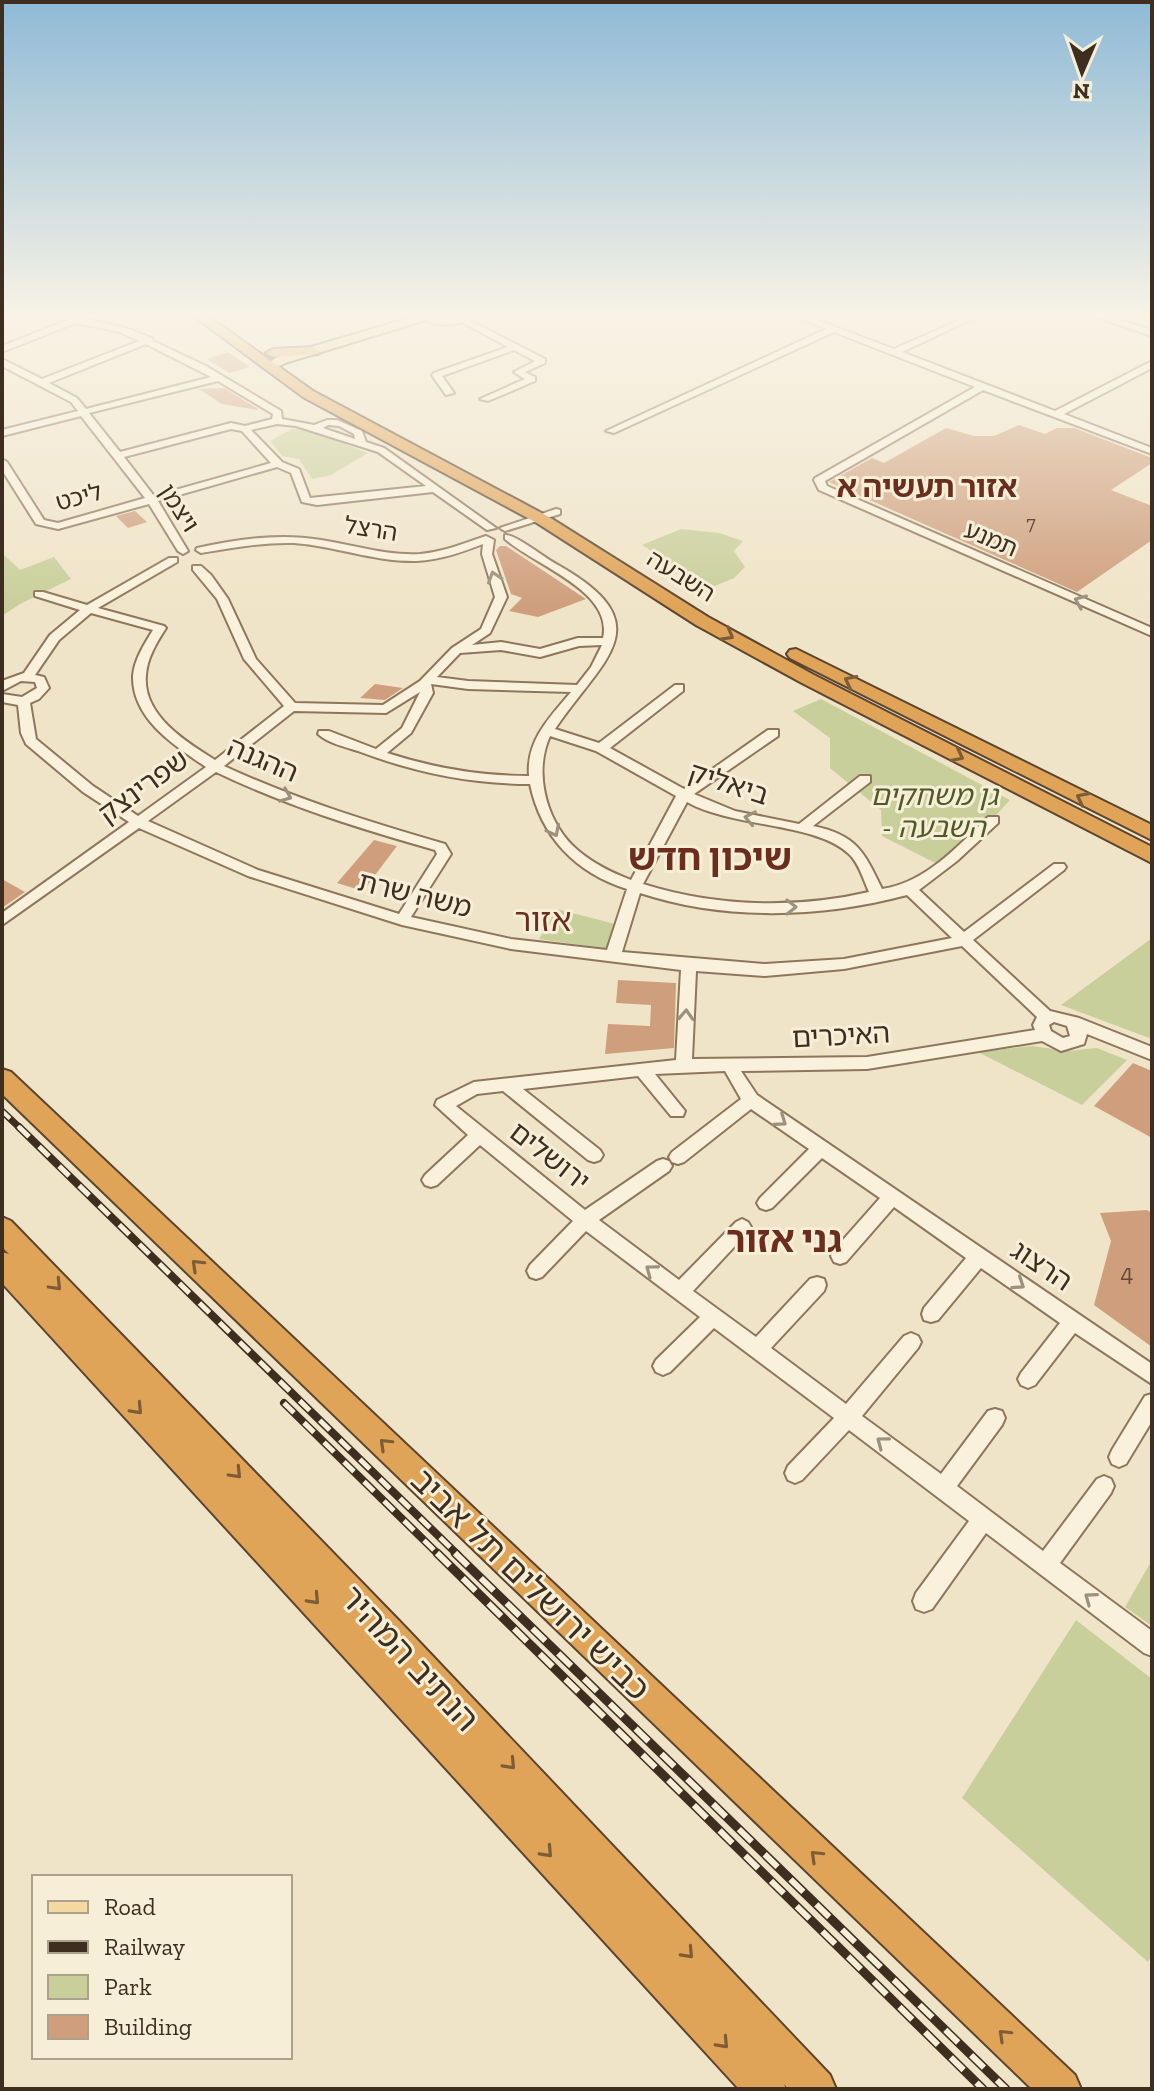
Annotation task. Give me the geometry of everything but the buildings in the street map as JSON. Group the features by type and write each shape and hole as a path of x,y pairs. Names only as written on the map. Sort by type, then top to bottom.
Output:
{"highway":[{"name":"השבעה","path":"341,412 545,516 575,539 702,621 1152,856"},
{"name":"השבעה","path":"364,412 729,618 1152,833"},
{"path":"499,495 519,512 504,534"},
{"path":"504,534 550,530 575,539"},
{"name":"כביש ירושלים תל אביב","path":"2,1079 1061,2089"},
{"name":"הנתיב המהיר","path":"2,1229 404,1650 816,2089"},
{"path":"2,1264 766,2089"}],"street":[{"path":"2,433 84,412"},
{"name":"ויצמן","path":"84,412 150,498 183,551"},
{"path":"277,412 277,421"},
{"path":"611,431 653,412"},
{"name":"תמנע","path":"938,412 819,480 831,494 1152,632"},
{"path":"1047,412 1152,454"},
{"path":"1054,412 1152,454"},
{"path":"117,456 231,426 245,429 277,421 315,429 381,450 599,598 609,616 611,641 595,669 546,730 536,755 536,780 545,812 561,845 580,862 634,888 693,900 789,908 832,905 909,889 968,846 993,820"},
{"path":"245,429 278,464 295,471 306,500 324,501 437,488"},
{"name":"ליכט","path":"2,462 44,524 58,526 150,498"},
{"path":"150,498 278,464"},
{"path":"319,487 324,501"},
{"name":"הרצל","path":"183,551 205,552 247,542 304,541 392,557 418,558 459,550 545,516"},
{"path":"174,562 197,568 213,580 251,659 291,707 386,709 426,682 456,651 486,631 501,597 487,554 504,534"},
{"path":"31,677 44,648 92,610 174,562 183,551"},
{"path":"197,568 207,563 205,552"},
{"name":"ההגנה","path":"39,594 160,628 142,665 139,679 142,696 167,734 213,768 317,809 440,847 444,854 402,920"},
{"path":"456,651 501,646 540,653 578,642 611,641"},
{"path":"2,687 11,680 31,677 43,684 35,697 24,701 5,700"},
{"path":"426,682 580,689"},
{"path":"377,755 407,730 427,693 426,682"},
{"path":"601,748 679,688"},
{"name":"משה שרת","path":"5,700 25,723"},
{"name":"משה שרת","path":"24,701 25,723 31,741 88,789 138,822 253,873 402,920 511,944 689,965 765,970 844,964 962,941 1059,867"},
{"name":"שפרינצק","path":"2,920 213,768 291,707"},
{"name":"ביאליק","path":"546,730 601,748 683,796 733,815 802,828 844,843 858,854 878,896"},
{"path":"613,956 634,888 683,796 773,733"},
{"path":"324,734 377,755 440,774 467,779 536,780"},
{"path":"802,828 865,779"},
{"path":"909,889 1048,1018"},
{"path":"684,1065 689,965"},
{"path":"1152,1054 1060,1017 1048,1018 1041,1025 1044,1035 1061,1045 1078,1040 1096,1042 1152,1063"},
{"path":"1073,1022 1079,1031 1078,1040"},
{"name":"האיכרים","path":"443,1105 474,1088 640,1068 867,1063 1044,1035"},
{"name":"הרצוג","path":"730,1065 751,1100 1152,1375"},
{"path":"640,1068 677,1111"},
{"path":"506,1084 594,1155"},
{"name":"ירושלים","path":"536,1271 585,1220 670,1162 751,1100"},
{"name":"ירושלים","path":"443,1105 585,1220 1152,1645"},
{"name":"ירושלים","path":"431,1180 479,1136"},
{"path":"766,1203 820,1148"},
{"path":"840,1256 892,1197"},
{"path":"680,1292 742,1227"},
{"name":"הרצוג","path":"931,1314 979,1256"},
{"path":"757,1349 817,1285"},
{"path":"663,1366 713,1316"},
{"name":"הרצוג","path":"1028,1379 1073,1321"},
{"path":"795,1473 848,1417 911,1342"},
{"path":"1119,1457 1152,1403"},
{"path":"943,1488 995,1418"},
{"path":"1045,1566 1104,1486"},
{"path":"924,1601 984,1518"}],"green space":[{"path":"292,429 307,429 368,453 331,475 312,479 299,459 282,456 270,441"},
{"path":"681,529 719,533 743,541 734,551 745,567 734,578 710,588 642,545"},
{"path":"2,553 20,570 54,557 71,579 2,616"},
{"name":"גן משחקים - השבעה","path":"821,699 1010,800 968,846 941,866 882,836 881,810 830,768 830,738 793,711"},
{"path":"557,909 615,924 609,949 539,939"},
{"path":"1152,938 1152,1039 1061,1005"},
{"path":"1032,1046 1068,1051 1097,1048 1127,1060 1082,1105 978,1052"},
{"path":"1152,1560 1152,1626 1125,1607"},
{"path":"1076,1620 1152,1679 1152,1954 1148,1962 962,1798"}],"railway":[{"path":"2,1111 21,1129"},
{"path":"19,1127 458,1555"},
{"path":"284,1403 439,1555"},
{"path":"437,1553 983,2089"},
{"path":"455,1553 1006,2089"}],"district":[{"name":"אזור תעשיה א","path":"927,487"},
{"name":"שיכון חדש","path":"710,857"},
{"name":"אזור","path":"543,920"},
{"name":"גני אזור","path":"784,1239"}]}
